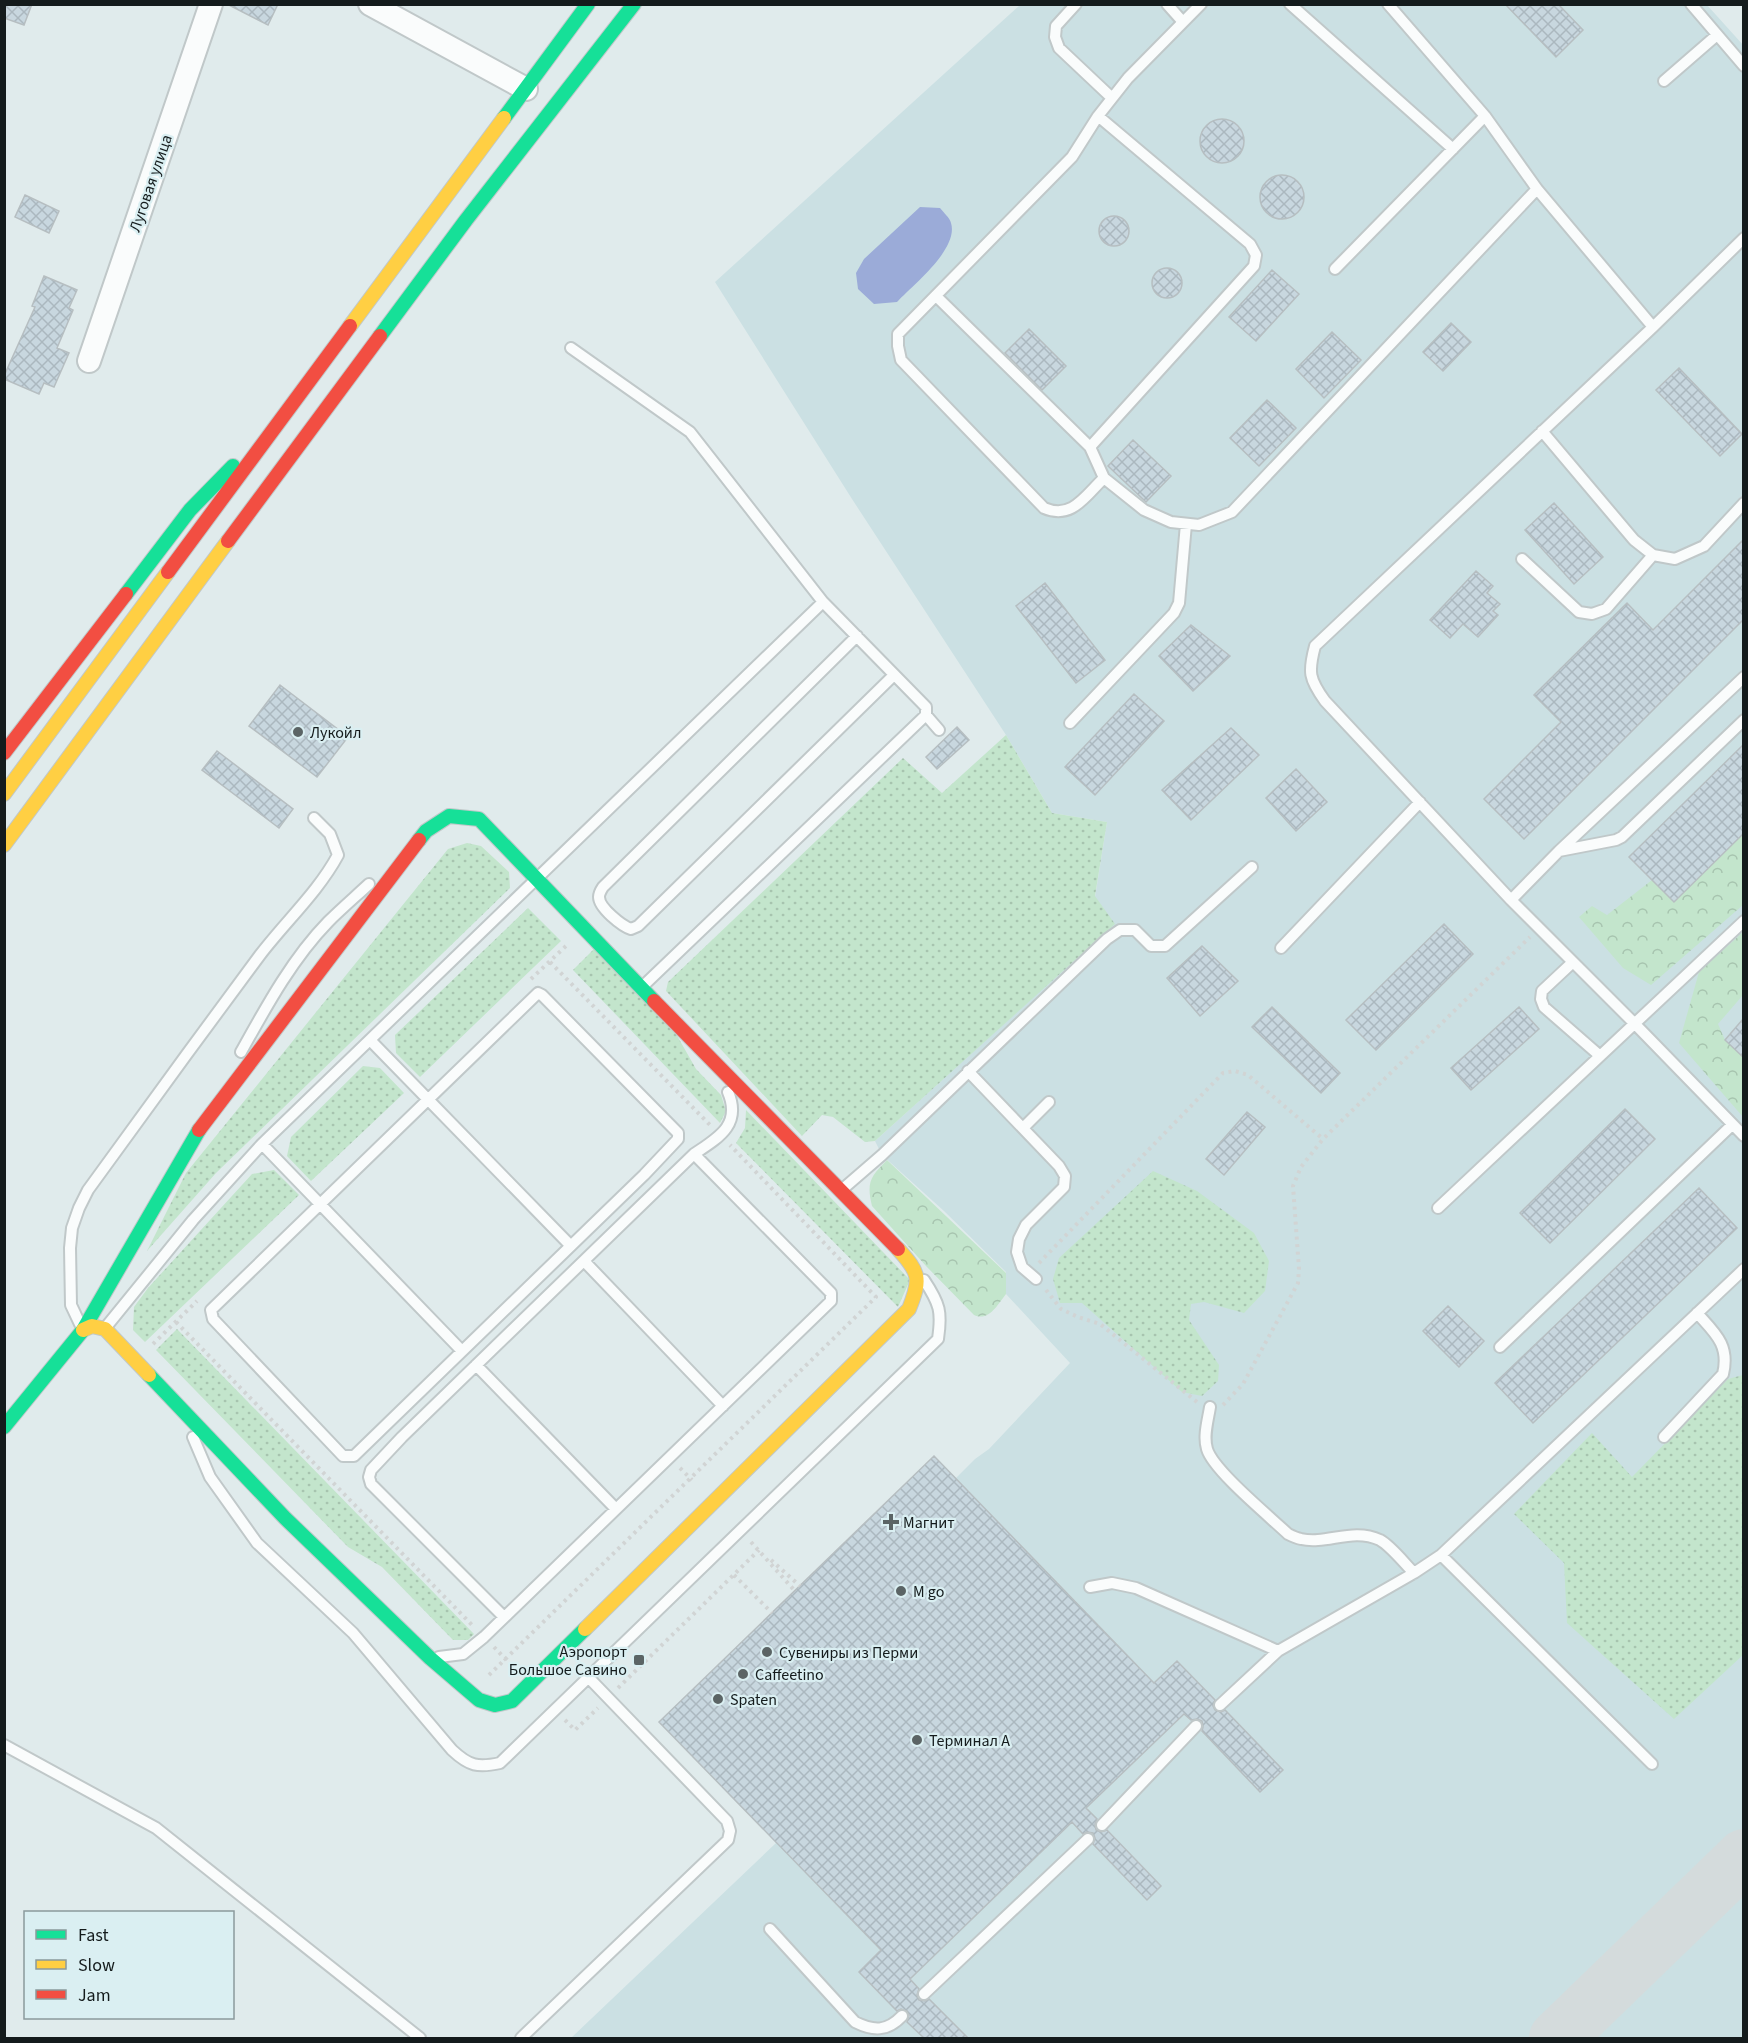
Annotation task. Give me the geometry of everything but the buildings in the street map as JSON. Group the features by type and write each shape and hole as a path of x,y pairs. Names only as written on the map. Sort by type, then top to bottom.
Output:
{"street":[{"name":"Луговая улица","path":"89,361 211,4"},
{"path":"370,4 525,89"},
{"path":"4,794 302,394 588,4"},
{"path":"4,845 459,229 634,4"},
{"path":"4,753 190,510 302,394"},
{"path":"4,1427 83,1330 196,1133 426,831 449,816 479,819 914,1266 917,1288 909,1310 512,1701 495,1705 480,1700 430,1658 285,1518 105,1329 92,1326 83,1330"}],"lane":[{"path":"1076,4 1056,26 1055,37 1059,48 1112,98"},
{"path":"1167,4 1183,22"},
{"path":"1104,478 1069,510 1056,513 1044,508 901,360 898,334 1072,157 1098,116 1128,78 1201,4"},
{"path":"1290,4 1453,149"},
{"path":"1388,4 1485,116 1537,189 1653,327"},
{"path":"1691,4 1743,66"},
{"path":"1664,81 1717,35"},
{"path":"1090,447 1254,266 1256,255 1250,244 1098,116"},
{"path":"1335,269 1485,116"},
{"path":"936,296 1090,447 1104,478 1144,510 1171,522 1199,525 1232,512 1537,189"},
{"path":"1743,238 1653,327 1315,646 1310,665 1315,686 1325,701 1511,900 1634,1023 1743,1137"},
{"path":"571,348 690,432 823,602 926,707 926,715 939,730"},
{"path":"1542,431 1634,540 1653,555 1675,559 1704,546 1743,503"},
{"path":"1070,723 1174,613 1179,603 1186,524"},
{"path":"1522,560 1579,612 1592,614 1605,609 1653,555"},
{"path":"105,1329 193,1220 262,1144 823,602"},
{"path":"856,636 603,887 599,897 601,905 623,927 631,929 638,926 894,675"},
{"path":"1511,900 1559,851 1743,677"},
{"path":"642,987 926,715"},
{"path":"1559,851 1622,837 1743,720"},
{"path":"1281,948 1420,802"},
{"path":"83,1330 71,1305 70,1248 72,1228 79,1208 88,1190 270,942 327,875 338,855 330,834 314,818"},
{"path":"196,1133 270,999 301,955 327,923 426,831"},
{"path":"842,1190 882,1155 1107,939 1120,930 1135,930 1151,946 1165,946 1252,867"},
{"path":"1438,1208 1743,921"},
{"path":"1573,962 1542,991 1541,999 1544,1007 1599,1055"},
{"path":"538,993 566,1019 678,1136 678,1139 644,1175 354,1456 343,1456 211,1314 211,1310 426,1099 538,993"},
{"path":"370,1040 570,1245"},
{"path":"504,1617 371,1484 369,1477 371,1470 402,1437 694,1154 722,1136 730,1121 732,1102 717,1066"},
{"path":"968,1071 1059,1166 1065,1176 1064,1187 1026,1225 1019,1239 1017,1252 1022,1267 1036,1279"},
{"path":"1023,1128 1049,1102"},
{"path":"1500,1347 1732,1125"},
{"path":"262,1144 462,1351"},
{"path":"430,1658 463,1654 831,1301 831,1293 694,1154"},
{"path":"584,1262 723,1406"},
{"path":"181,1409 210,1477 257,1543 353,1633 464,1762 483,1767 500,1763 938,1339 941,1316 932,1293 914,1266"},
{"path":"1220,1705 1278,1651 1414,1573 1441,1555 1743,1269"},
{"path":"1664,1437 1723,1374 1726,1363 1725,1350 1718,1335 1697,1312"},
{"path":"476,1365 616,1509"},
{"path":"1210,1407 1206,1431 1207,1448 1215,1464 1288,1534 1312,1540 1350,1534 1362,1535 1381,1541 1414,1573"},
{"path":"1441,1555 1652,1764"},
{"path":"1090,1587 1112,1583 1136,1588 1278,1651"},
{"path":"521,2038 728,1840 730,1831 727,1821 588,1677"},
{"path":"1102,1825 1196,1726"},
{"path":"4,1745 156,1828 420,2038"},
{"path":"924,1994 1088,1839"},
{"path":"770,1929 855,2022 870,2029 893,2026 902,2016"}],"path":[{"path":"1323,1139 1248,1075 1235,1071 1223,1073 1036,1267 1036,1279 1061,1309 1100,1324 1204,1408 1225,1405 1243,1384 1298,1283 1293,1186 1301,1167 1323,1139 1540,928"},
{"path":"488,1675 876,1297 722,1136 550,962"},
{"path":"795,1591 759,1550 800,1586"},
{"path":"734,1575 772,1613"}],"shaded area":[{"path":"1020,5 1707,5 1744,46 1743,2038 571,2038 776,1843 659,1722 934,1456 956,1478 989,1449 1070,1363 1006,1294 1006,1272 944,1211 882,1155 875,1141 1114,924 1095,897 1107,822 1052,813 1006,735 852,499 715,282"}],"green space":[{"path":"1006,735 1052,813 1107,822 1095,896 1115,924 875,1141 865,1142 833,1117 822,1115 802,1136 666,991 668,982 903,758 942,793"},
{"path":"1743,834 1743,905 1651,985 1623,968 1579,917 1592,906 1607,915 1652,880 1674,902"},
{"path":"467,843 481,846 509,872 510,888 216,1173 147,1251 186,1173 448,849"},
{"path":"528,908 561,941 420,1077 396,1053 395,1035"},
{"path":"1743,932 1743,995 1718,1024 1725,1040 1743,1057 1743,1117 1679,1043 1699,972"},
{"path":"594,949 675,1032 696,1069 721,1095 726,1111 720,1123 573,970"},
{"path":"363,1066 380,1068 404,1093 311,1181 287,1156 291,1137"},
{"path":"746,1110 910,1280 898,1307 736,1143 745,1128"},
{"path":"887,1160 1006,1273 1006,1294 989,1314 979,1317 974,1315 872,1206 871,1180"},
{"path":"274,1170 299,1195 145,1342 133,1330 134,1307 148,1288 252,1174"},
{"path":"1153,1171 1197,1191 1254,1233 1269,1261 1265,1291 1244,1313 1204,1302 1191,1304 1189,1320 1219,1365 1218,1381 1202,1396 1182,1392 1082,1303 1060,1303 1053,1279 1059,1258"},
{"path":"177,1329 474,1634 468,1640 453,1640 382,1567 348,1547 156,1350"},
{"path":"1743,1375 1743,1655 1674,1719 1567,1623 1564,1563 1514,1514 1592,1433 1632,1477 1728,1379"}],"water":[{"path":"920,207 940,208 948,217 952,233 948,244 933,266 897,302 874,304 858,289 856,273 864,259"}],"taxiway":[{"path":"1557,2038 1744,1857"}],"traffic: fast":[{"path":"504,118 588,4"},
{"path":"380,336 466,220 634,4"},
{"path":"126,594 190,510 233,466"},
{"path":"419,840 426,831 449,816 479,819 654,1001"},
{"path":"4,1427 83,1330 199,1130"},
{"path":"149,1375 285,1518 430,1658 479,1700 495,1705 512,1701 585,1629"}],"traffic: slow":[{"path":"350,326 504,118"},
{"path":"4,845 228,541"},
{"path":"4,794 168,572"},
{"path":"585,1629 909,1309 917,1283 916,1277 911,1264 898,1249"},
{"path":"83,1330 92,1326 105,1329 149,1375"}],"traffic: jam":[{"path":"168,572 350,326"},
{"path":"228,541 380,336"},
{"path":"4,753 126,594"},
{"path":"199,1130 419,840"},
{"path":"654,1001 898,1249"}],"place":[{"name":"Лукойл","path":"298,732"},
{"name":"Магнит","path":"891,1522"},
{"name":"М go","path":"901,1591"},
{"name":"Сувениры из Перми","path":"767,1652"},
{"name":"Аэропорт Большое Савино","path":"639,1660"},
{"name":"Caffeetino","path":"743,1674"},
{"name":"Spaten","path":"718,1699"},
{"name":"Терминал А","path":"917,1740"}]}
